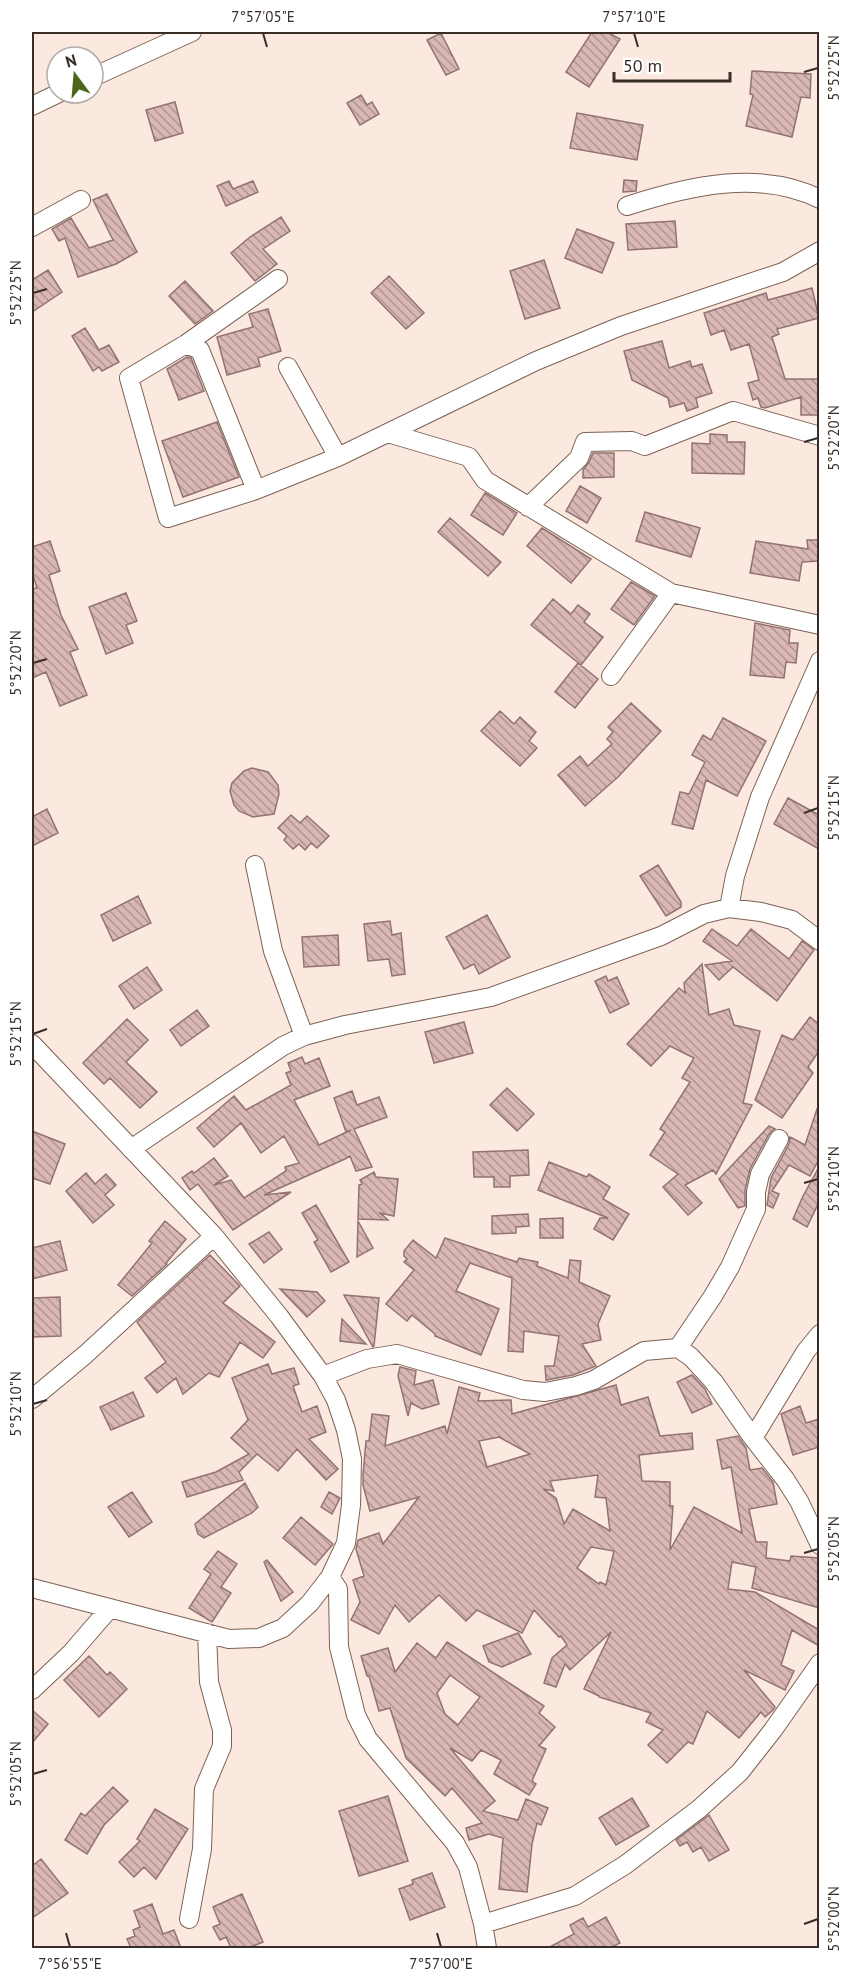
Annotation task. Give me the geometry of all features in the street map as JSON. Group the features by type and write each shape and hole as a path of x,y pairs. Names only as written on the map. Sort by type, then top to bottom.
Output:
{"street":[{"path":"105,72 192,32"},
{"path":"627,206 723,182 766,183 819,199"},
{"path":"32,227 81,200"},
{"path":"278,279 186,344 129,378 168,518 256,490 338,457 536,361 621,326 783,272 819,251"},
{"path":"186,344 200,350 256,490"},
{"path":"288,367 338,457"},
{"path":"528,507 579,458 585,442 632,441 645,446 733,411 819,436"},
{"path":"388,433 469,457 485,480 671,593 819,625"},
{"path":"611,676 671,593"},
{"path":"729,908 735,876 760,797 819,661"},
{"path":"255,865 273,951 304,1036"},
{"path":"130,1149 283,1046 304,1036 345,1025 491,997 661,936 704,914 729,908 761,912 792,920 819,941"},
{"path":"32,1044 214,1236 279,1316 323,1376 340,1410 352,1459 351,1505 346,1543 330,1576 310,1603 283,1628 260,1638 230,1639 32,1588"},
{"path":"678,1348 730,1267 756,1209 756,1192 760,1174 779,1139"},
{"path":"32,1399 86,1354 214,1236"},
{"path":"753,1438 806,1351 819,1334"},
{"path":"323,1376 368,1359 397,1354 523,1390 545,1392 594,1380 644,1351 678,1348 691,1357 714,1382 785,1479 800,1501 819,1545"},
{"path":"330,1576 338,1589 339,1647 356,1715 368,1739 455,1843 468,1867 487,1948"},
{"path":"32,1690 71,1653 110,1608"},
{"path":"189,1920 202,1850 204,1789 222,1746 222,1730 208,1682 207,1633"},
{"path":"483,1924 575,1896 625,1865 699,1809 740,1772 773,1730 819,1663"}],"building":[{"path":"592,32 607,32 620,39 589,87 566,72"},
{"path":"441,33 459,69 446,75 427,40"},
{"path":"752,71 811,74 810,98 801,97 792,137 746,126 753,95 750,94"},
{"path":"361,95 367,105 372,102 379,114 360,125 347,103"},
{"path":"175,102 183,133 155,141 146,110"},
{"path":"577,113 643,125 637,160 570,148"},
{"path":"624,180 637,181 636,191 623,192"},
{"path":"229,181 233,189 253,181 258,192 226,206 217,186"},
{"path":"107,194 137,252 116,264 78,277 65,238 59,241 52,229 71,218 89,248 113,240 93,200"},
{"path":"281,217 290,231 263,249 277,264 255,281 231,253 250,237"},
{"path":"675,221 677,247 628,250 626,224"},
{"path":"577,229 614,243 602,273 565,258"},
{"path":"544,260 560,308 525,319 510,271"},
{"path":"48,270 62,292 32,312 32,280"},
{"path":"389,276 424,313 406,329 371,293"},
{"path":"185,281 213,311 195,324 169,296"},
{"path":"812,288 819,318 777,329 779,334 772,337 785,379 819,379 819,415 801,415 801,397 765,408 761,407 758,398 753,400 748,383 759,380 749,344 731,350 724,330 711,335 704,313 766,293 768,300"},
{"path":"268,309 281,351 258,358 260,366 227,375 217,337 253,327 249,314"},
{"path":"85,328 99,350 109,345 119,362 102,371 99,367 93,371 72,336"},
{"path":"662,341 669,368 690,361 692,367 702,364 712,393 696,398 698,407 687,411 684,403 670,407 668,398 632,380 624,351"},
{"path":"187,357 191,358 204,391 179,400 167,369"},
{"path":"217,422 239,477 183,497 162,441"},
{"path":"710,434 727,435 727,442 745,442 744,474 692,473 692,443 710,444"},
{"path":"593,453 614,453 614,477 583,478 583,470"},
{"path":"580,486 601,498 587,523 566,511"},
{"path":"485,493 517,513 503,535 471,515"},
{"path":"645,512 700,528 691,557 636,541"},
{"path":"450,518 501,562 488,576 438,532"},
{"path":"542,528 591,559 571,583 527,546"},
{"path":"807,540 819,540 819,561 802,562 799,581 750,573 756,541 808,549"},
{"path":"50,541 60,571 49,575 61,615 78,649 70,652 87,695 60,706 46,672 32,678 32,589 37,588 32,572 32,547"},
{"path":"631,582 655,596 634,625 611,609"},
{"path":"126,593 137,621 126,625 133,643 106,654 89,607"},
{"path":"553,599 571,614 578,605 590,614 584,622 603,637 581,665 531,625"},
{"path":"755,623 790,630 789,643 798,643 796,663 786,662 784,678 750,675"},
{"path":"578,663 598,679 575,708 555,692"},
{"path":"631,703 661,731 618,777 585,806 558,775 580,756 588,766 612,744 607,739 613,732 608,727"},
{"path":"500,711 514,724 520,717 536,732 529,741 537,748 520,766 481,731"},
{"path":"723,718 766,741 737,796 706,780 693,829 672,824 680,792 689,794 705,762 692,755 703,735 711,740"},
{"path":"252,768 268,772 278,785 279,794 274,814 253,817 239,811 234,805 230,791 232,783 244,771"},
{"path":"788,798 819,815 819,849 774,824"},
{"path":"47,809 58,833 32,846 32,817"},
{"path":"291,815 300,823 307,816 329,836 317,848 311,843 305,850 299,844 293,849 284,840 287,836 278,828"},
{"path":"658,865 681,902 681,907 666,916 640,876"},
{"path":"138,896 151,923 113,941 101,915"},
{"path":"487,915 510,957 479,974 474,964 464,969 446,937"},
{"path":"390,921 392,935 401,933 405,974 392,976 389,959 368,961 364,924"},
{"path":"712,929 737,946 751,929 789,959 802,941 814,950 777,1001 733,967 719,980 705,965 732,961 703,941"},
{"path":"338,935 339,965 304,967 302,937"},
{"path":"702,964 709,1015 729,1009 734,1025 760,1031 743,1103 752,1105 716,1174 713,1170 685,1185 702,1203 688,1215 663,1187 678,1174 650,1155 665,1132 660,1129 690,1082 682,1078 694,1058 670,1046 651,1066 627,1044 679,988 685,993 684,983"},
{"path":"147,967 162,990 134,1009 119,986"},
{"path":"606,976 608,981 617,977 629,1004 610,1013 595,981"},
{"path":"197,1010 209,1026 181,1046 170,1030"},
{"path":"810,1017 819,1024 819,1051 808,1067 813,1073 782,1118 755,1100 782,1035 793,1040"},
{"path":"127,1019 148,1040 126,1062 157,1092 140,1108 110,1078 104,1084 83,1063"},
{"path":"464,1022 473,1053 434,1063 425,1032"},
{"path":"302,1057 305,1064 319,1058 330,1086 294,1100 319,1145 351,1130 346,1132 334,1098 352,1091 357,1105 379,1097 387,1117 354,1129 372,1167 356,1171 350,1156 264,1195 291,1192 233,1230 198,1184 190,1190 182,1178 192,1171 194,1173 214,1158 228,1176 214,1185 231,1180 244,1198 286,1171 285,1167 299,1163 284,1136 261,1153 241,1123 214,1147 197,1128 234,1096 246,1110 291,1085 286,1073 291,1071 288,1063"},
{"path":"507,1088 534,1114 517,1131 490,1105"},
{"path":"817,1109 819,1110 819,1159 810,1176 789,1165 772,1191 779,1194 773,1208 767,1205 771,1178 789,1144 790,1137 805,1145"},
{"path":"769,1126 775,1129 769,1134 750,1169 745,1190 745,1206 738,1208 719,1179"},
{"path":"32,1131 65,1144 50,1184 32,1178"},
{"path":"528,1150 529,1175 510,1176 510,1187 494,1187 494,1177 474,1177 473,1152"},
{"path":"549,1162 587,1177 589,1174 610,1187 603,1199 629,1214 613,1240 594,1229 600,1218 608,1218 538,1190"},
{"path":"819,1167 819,1202 807,1227 793,1219"},
{"path":"374,1172 376,1177 398,1179 394,1216 380,1213 388,1220 358,1219 359,1185 362,1184 360,1180"},
{"path":"86,1173 95,1184 106,1174 116,1185 105,1195 114,1205 93,1223 66,1191"},
{"path":"316,1205 349,1262 331,1272 314,1242 318,1240 302,1213"},
{"path":"528,1214 529,1226 516,1227 516,1233 492,1234 492,1216"},
{"path":"563,1218 563,1238 540,1238 540,1219"},
{"path":"165,1221 186,1239 167,1264 132,1296 118,1285 152,1243 149,1241"},
{"path":"358,1221 373,1248 357,1257"},
{"path":"269,1232 282,1249 264,1263 249,1244"},
{"path":"445,1238 517,1262 519,1258 538,1262 537,1266 568,1278 570,1260 581,1261 579,1282 610,1296 598,1324 601,1340 582,1344 596,1366 573,1375 546,1380 545,1366 554,1366 559,1336 524,1331 523,1352 508,1351 512,1278 470,1263 456,1291 499,1309 481,1355 435,1336 412,1315 407,1321 386,1304 414,1270 404,1262 407,1259 404,1251 413,1240 436,1258"},
{"path":"60,1241 67,1270 32,1279 32,1248"},
{"path":"210,1255 240,1286 223,1303 275,1342 263,1358 240,1342 219,1377 209,1373 183,1394 176,1378 157,1393 145,1378 166,1362 137,1322"},
{"path":"280,1289 317,1292 325,1301 307,1317"},
{"path":"344,1295 379,1298 373,1347"},
{"path":"60,1297 61,1336 32,1337 32,1298"},
{"path":"342,1319 366,1344 340,1341"},
{"path":"268,1364 272,1374 294,1368 299,1384 293,1386 302,1412 317,1406 326,1432 309,1439 338,1469 326,1480 297,1449 278,1471 257,1454 239,1472 243,1480 187,1497 182,1482 216,1472 249,1454 231,1438 248,1420 232,1378"},
{"path":"400,1367 416,1371 414,1385 433,1380 439,1404 422,1409 411,1403 408,1416 398,1376"},
{"path":"692,1375 705,1389 712,1404 692,1413 677,1382"},
{"path":"616,1385 621,1405 648,1397 660,1436 692,1433 693,1449 639,1455 642,1481 670,1482 670,1506 673,1506 670,1550 694,1507 742,1533 731,1467 722,1469 717,1440 738,1436 746,1448 750,1470 762,1468 773,1482 777,1504 749,1509 756,1542 767,1542 766,1558 790,1561 791,1556 819,1558 819,1608 752,1588 756,1567 732,1562 728,1589 755,1592 819,1630 819,1646 792,1630 781,1665 794,1671 785,1690 744,1670 775,1707 765,1717 761,1712 739,1738 707,1711 693,1744 688,1742 667,1763 648,1745 663,1730 646,1722 651,1713 599,1697 584,1689 611,1632 570,1670 565,1664 556,1687 544,1683 552,1658 567,1645 561,1636 559,1637 534,1610 522,1633 477,1610 466,1621 439,1595 409,1622 395,1605 379,1634 351,1620 360,1602 353,1580 364,1576 356,1549 358,1540 379,1533 383,1544 419,1497 370,1511 363,1485 363,1475 366,1441 369,1441 372,1414 389,1416 385,1446 445,1426 447,1434 459,1387 480,1393 478,1401 511,1400 512,1414","holes":["499,1437 530,1454 487,1467 479,1441","598,1475 595,1497 606,1498 610,1531 573,1509 564,1524 556,1498 543,1489 554,1491 550,1481","591,1547 614,1551 606,1585 600,1582 599,1584 577,1568"]},
{"path":"133,1392 144,1416 111,1430 100,1407"},
{"path":"800,1406 806,1423 819,1419 819,1447 793,1455 781,1414"},
{"path":"245,1483 258,1507 252,1513 204,1538 198,1534 195,1524"},
{"path":"132,1492 152,1522 129,1537 108,1507"},
{"path":"329,1492 340,1498 332,1514 321,1507"},
{"path":"301,1517 333,1544 315,1565 283,1538"},
{"path":"218,1551 237,1564 221,1587 231,1593 212,1622 189,1608 211,1574 204,1569"},
{"path":"267,1560 293,1592 281,1601 264,1562"},
{"path":"518,1633 531,1654 502,1667 489,1662 483,1646"},
{"path":"447,1642 544,1706 539,1713 555,1727 539,1746 546,1749 532,1781 536,1784 529,1795 494,1774 501,1760 481,1750 472,1761 450,1748 495,1801 483,1811 518,1820 526,1799 548,1808 541,1825 537,1823 532,1844 527,1892 499,1889 503,1838 489,1834 469,1840 466,1828 482,1823 452,1788 445,1796 406,1758 390,1708 379,1711 361,1656 388,1648 395,1672 417,1643 436,1658","holes":["450,1675 480,1697 458,1725 445,1714 437,1693"]},
{"path":"89,1656 107,1675 110,1672 127,1689 99,1717 64,1680"},
{"path":"32,1710 48,1724 32,1743"},
{"path":"113,1787 128,1801 104,1825 87,1854 65,1840 81,1813 85,1816"},
{"path":"388,1796 408,1861 359,1876 339,1811"},
{"path":"632,1798 649,1826 616,1845 599,1818"},
{"path":"155,1809 188,1829 156,1879 144,1867 134,1877 119,1862 140,1841 137,1839"},
{"path":"709,1815 729,1850 709,1861 701,1847 693,1852 687,1842 680,1846 676,1840"},
{"path":"41,1859 68,1893 32,1918 32,1866"},
{"path":"432,1873 445,1907 410,1920 399,1889 413,1884 412,1880"},
{"path":"242,1894 263,1942 248,1948 231,1948 226,1937 220,1940 213,1927 220,1924 213,1907"},
{"path":"152,1904 163,1934 174,1930 181,1948 131,1948 127,1939 135,1936 133,1930 140,1927 134,1911"},
{"path":"606,1917 620,1943 610,1948 548,1948 574,1934 570,1925 583,1918 588,1927"}]}
